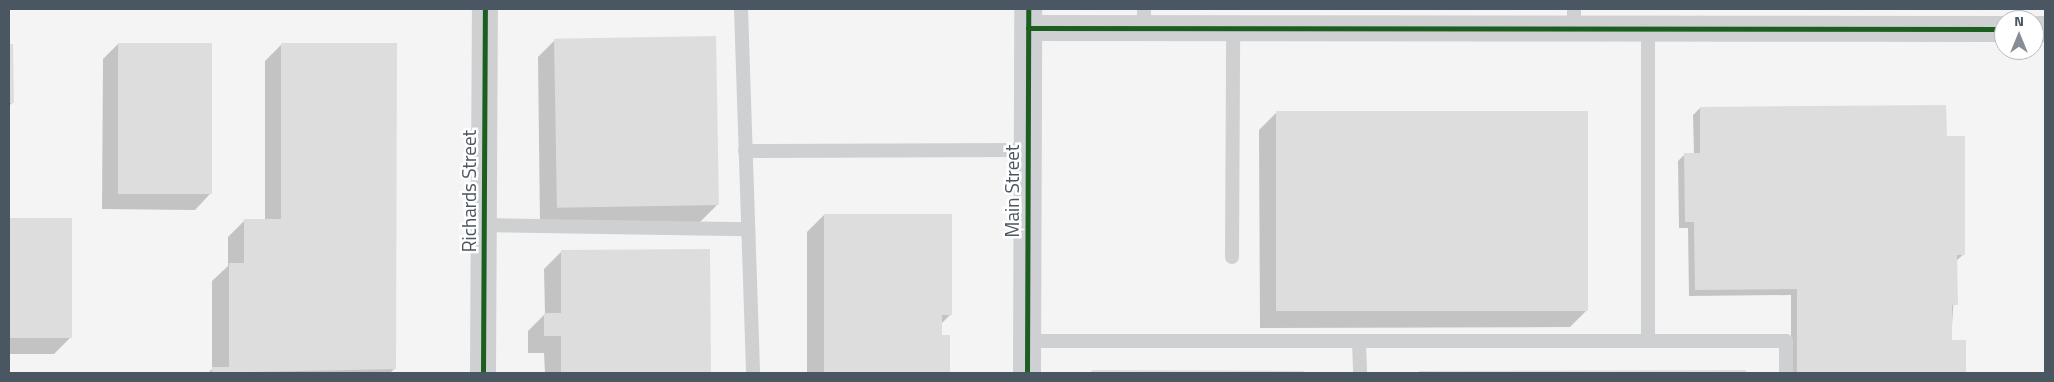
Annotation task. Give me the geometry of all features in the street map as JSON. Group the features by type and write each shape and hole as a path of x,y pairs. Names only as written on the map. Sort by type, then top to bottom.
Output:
{"street":[{"name":"Richards Street","path":"483,373 485,9"},
{"path":"1028,18 1144,18 1233,28 1574,19 1648,29 1994,29"},
{"name":"Main Street","path":"1026,373 1028,18"}],"lane":[{"path":"741,9 753,373"},
{"path":"1232,257 1233,28"},
{"path":"1648,29 1648,341"},
{"path":"746,152 1027,150"},
{"path":"484,225 748,229"},
{"path":"1026,341 1786,341 1786,373"},
{"path":"1359,341 1360,373"}],"building":[{"path":"716,36 719,205 557,208 554,39"},
{"path":"118,43 212,43 212,194 118,194"},
{"path":"281,43 397,43 396,369 212,373 212,367 229,367 229,263 244,263 244,219 281,219"},
{"path":"9,44 13,44 14,103 9,103"},
{"path":"1946,105 1947,136 1965,136 1965,255 1957,255 1958,305 1952,305 1952,340 1966,340 1966,373 1797,373 1797,289 1695,290 1694,222 1685,222 1684,153 1700,153 1700,107"},
{"path":"1276,111 1588,111 1588,311 1276,311"},
{"path":"824,214 952,214 952,315 942,315 942,335 950,335 950,373 824,373"},
{"path":"9,218 72,218 72,338 9,338"},
{"path":"710,249 711,373 561,373 561,336 544,336 544,313 561,313 561,250"},
{"path":"1092,370 1304,371 1304,373 1092,373"},
{"path":"1746,370 1746,373 1419,373 1419,371"}],"cycle path":[{"path":"483,373 485,9"},
{"path":"1027,373 1028,9"},
{"path":"1028,28 1994,29"}]}
